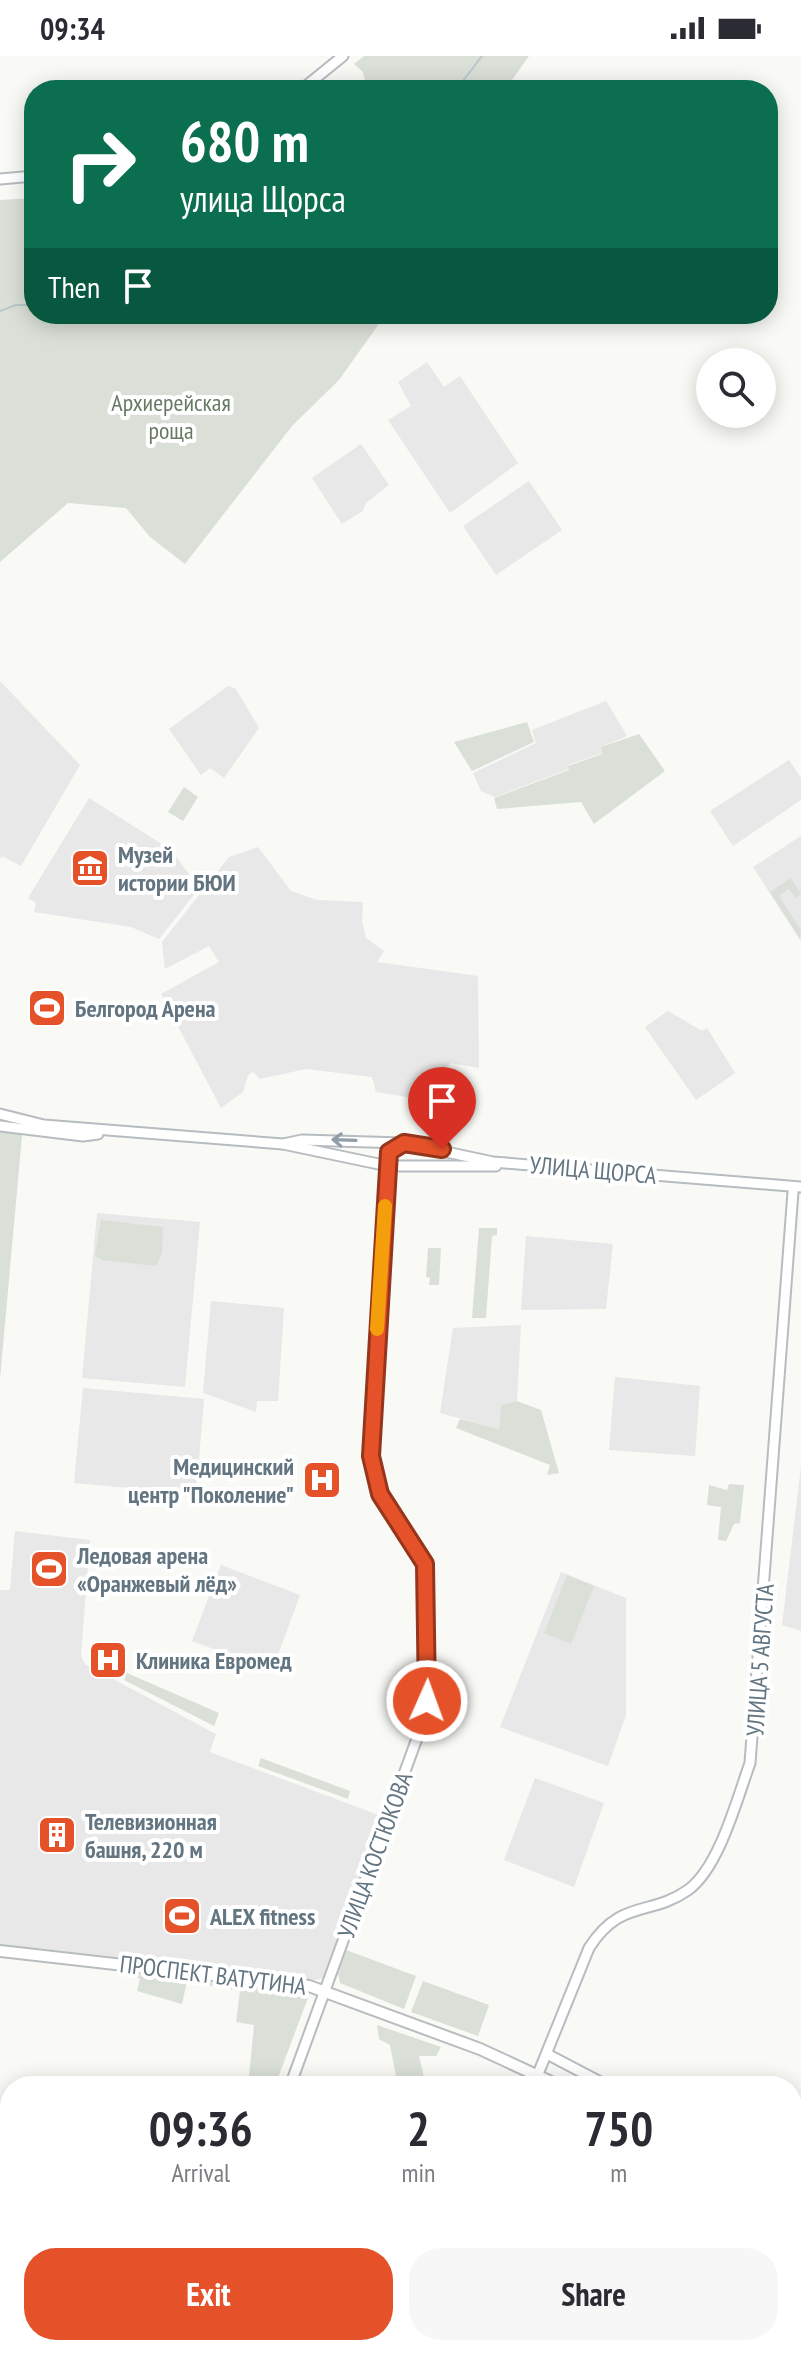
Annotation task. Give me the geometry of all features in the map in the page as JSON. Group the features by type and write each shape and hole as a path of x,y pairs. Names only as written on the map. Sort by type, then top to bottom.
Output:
{"main road":[{"path":"313,80 343,56"},
{"path":"0,179 24,177"},
{"path":"0,1114 44,1125 283,1144 388,1166 519,1165"},
{"path":"0,1126 83,1136 117,1132"},
{"name":"УЛИЦА ЩОРСА","path":"283,1144 302,1140 404,1143 519,1165 795,1188"},
{"name":"УЛИЦА КОСТЮКОВА","path":"294,2076 423,1722 428,1690 425,1564 380,1494 371,1456 389,1152 404,1143"},
{"path":"664,1176 690,1173 776,1180 795,1188"},
{"name":"УЛИЦА 5 АВГУСТА","path":"538,2074 589,1948 598,1934 626,1913 687,1891 698,1879 716,1852 750,1763 795,1188"},
{"name":"ПРОСПЕКТ ВАТУТИНА","path":"0,1951 293,1983 327,1990 541,2076"},
{"path":"547,2054 589,2076"}],"shaded area":[{"path":"427,362 444,387 460,376 518,463 450,513 388,420 411,406 398,382"},
{"path":"361,444 389,485 366,503 363,511 342,524 312,478"},
{"path":"529,481 562,530 496,575 463,526"},
{"path":"0,681 80,765 21,866 2,856 0,859"},
{"path":"228,686 236,689 259,728 224,778 210,768 201,775 169,729"},
{"path":"606,701 627,736 601,747 602,753 568,765 569,769 495,797 481,791 473,773 536,743 532,730"},
{"path":"789,760 801,778 801,800 733,846 710,811"},
{"path":"89,798 171,850 197,885 196,892 159,939 131,927 34,912 36,903 28,898"},
{"path":"801,836 801,939 800,940 753,867"},
{"path":"258,847 291,891 317,900 363,902 362,921 366,938 384,951 377,962 478,976 479,1068 451,1063 413,1098 376,1092 372,1077 306,1069 260,1079 253,1072 248,1075 243,1092 221,1108 161,994 219,962 209,946 165,969 162,942 229,857"},
{"path":"668,1011 702,1031 707,1028 735,1073 696,1100 645,1027"},
{"path":"97,1213 200,1222 185,1387 82,1378"},
{"path":"526,1236 613,1244 606,1309 521,1310"},
{"path":"211,1301 284,1308 278,1401 257,1401 256,1412 203,1393"},
{"path":"521,1325 517,1401 501,1405 499,1429 440,1413 453,1328"},
{"path":"615,1377 700,1386 695,1456 609,1450"},
{"path":"83,1388 204,1399 196,1494 74,1483"},
{"path":"801,1467 801,1631 782,1625"},
{"path":"15,1531 90,1540 81,1656 85,1664 216,1734 210,1752 384,1817 355,1903 348,1911 340,1941 323,1978 316,1980 0,1944 0,1590 10,1590"},
{"path":"221,1565 300,1595 272,1671 192,1641"},
{"path":"561,1572 626,1598 626,1715 608,1766 500,1727"},
{"path":"535,1778 604,1803 574,1887 504,1860"}],"green space":[{"path":"364,56 529,56 512,80 365,80 363,72 354,64"},
{"name":"Архиерейская роща","path":"24,199 24,324 379,324 339,380 292,426 185,564 150,537 126,508 68,503 0,562 0,200"},
{"path":"527,722 534,742 472,771 454,742"},
{"path":"639,734 665,771 594,824 581,802 497,809 494,798 569,770 568,766 602,754 601,747"},
{"path":"184,787 198,797 183,821 168,812"},
{"path":"791,878 801,894 796,898 789,889 779,896 801,930 800,939 770,892"},
{"path":"0,1129 21,1132 22,1136 0,1379"},
{"path":"101,1220 163,1227 162,1253 156,1266 102,1260 95,1255"},
{"path":"479,1228 497,1228 497,1235 492,1236 486,1318 472,1318"},
{"path":"428,1248 441,1248 439,1285 429,1285 430,1278 426,1277"},
{"path":"517,1401 541,1410 559,1473 547,1475 550,1465 456,1428 460,1419 499,1429 501,1405"},
{"path":"729,1484 744,1485 740,1523 734,1524 726,1541 718,1540 721,1507 707,1505 709,1485 727,1490"},
{"path":"567,1575 594,1586 571,1644 544,1633"},
{"path":"127,1673 219,1713 214,1726 124,1680"},
{"path":"261,1758 350,1791 348,1799 258,1766"},
{"path":"346,1950 416,1976 404,2009 340,1983 338,1974"},
{"path":"136,1972 188,1977 182,2004 137,1991 140,1979 132,1975"},
{"path":"201,1979 309,1995 279,2076 249,2076 254,2025 236,2022 240,1991 201,1984"},
{"path":"423,1981 489,2005 478,2036 411,2012"},
{"path":"377,2025 441,2047 436,2056 419,2056 424,2076 396,2076 390,2045 379,2039"}],"waterway":[{"path":"464,80 482,56"},
{"path":"0,311 24,305"}],"slow traffic":[{"path":"377,1329 385,1206"}],"place":[{"name":"Музей истории БЮИ","path":"90,868"},
{"name":"Белгород Арена","path":"47,1008"},
{"name":"Медицинский центр \"Поколение\"","path":"322,1480"},
{"name":"Ледовая арена «Оранжевый лёд»","path":"49,1569"},
{"name":"Клиника Евромед","path":"108,1660"},
{"name":"Телевизионная башня, 220 м","path":"57,1835"},
{"name":"ALEX fitness","path":"182,1916"}],"route":[{"path":"427,1701 425,1564 412,1539 380,1494 373,1477 371,1456 389,1152 404,1143 442,1149"}]}
